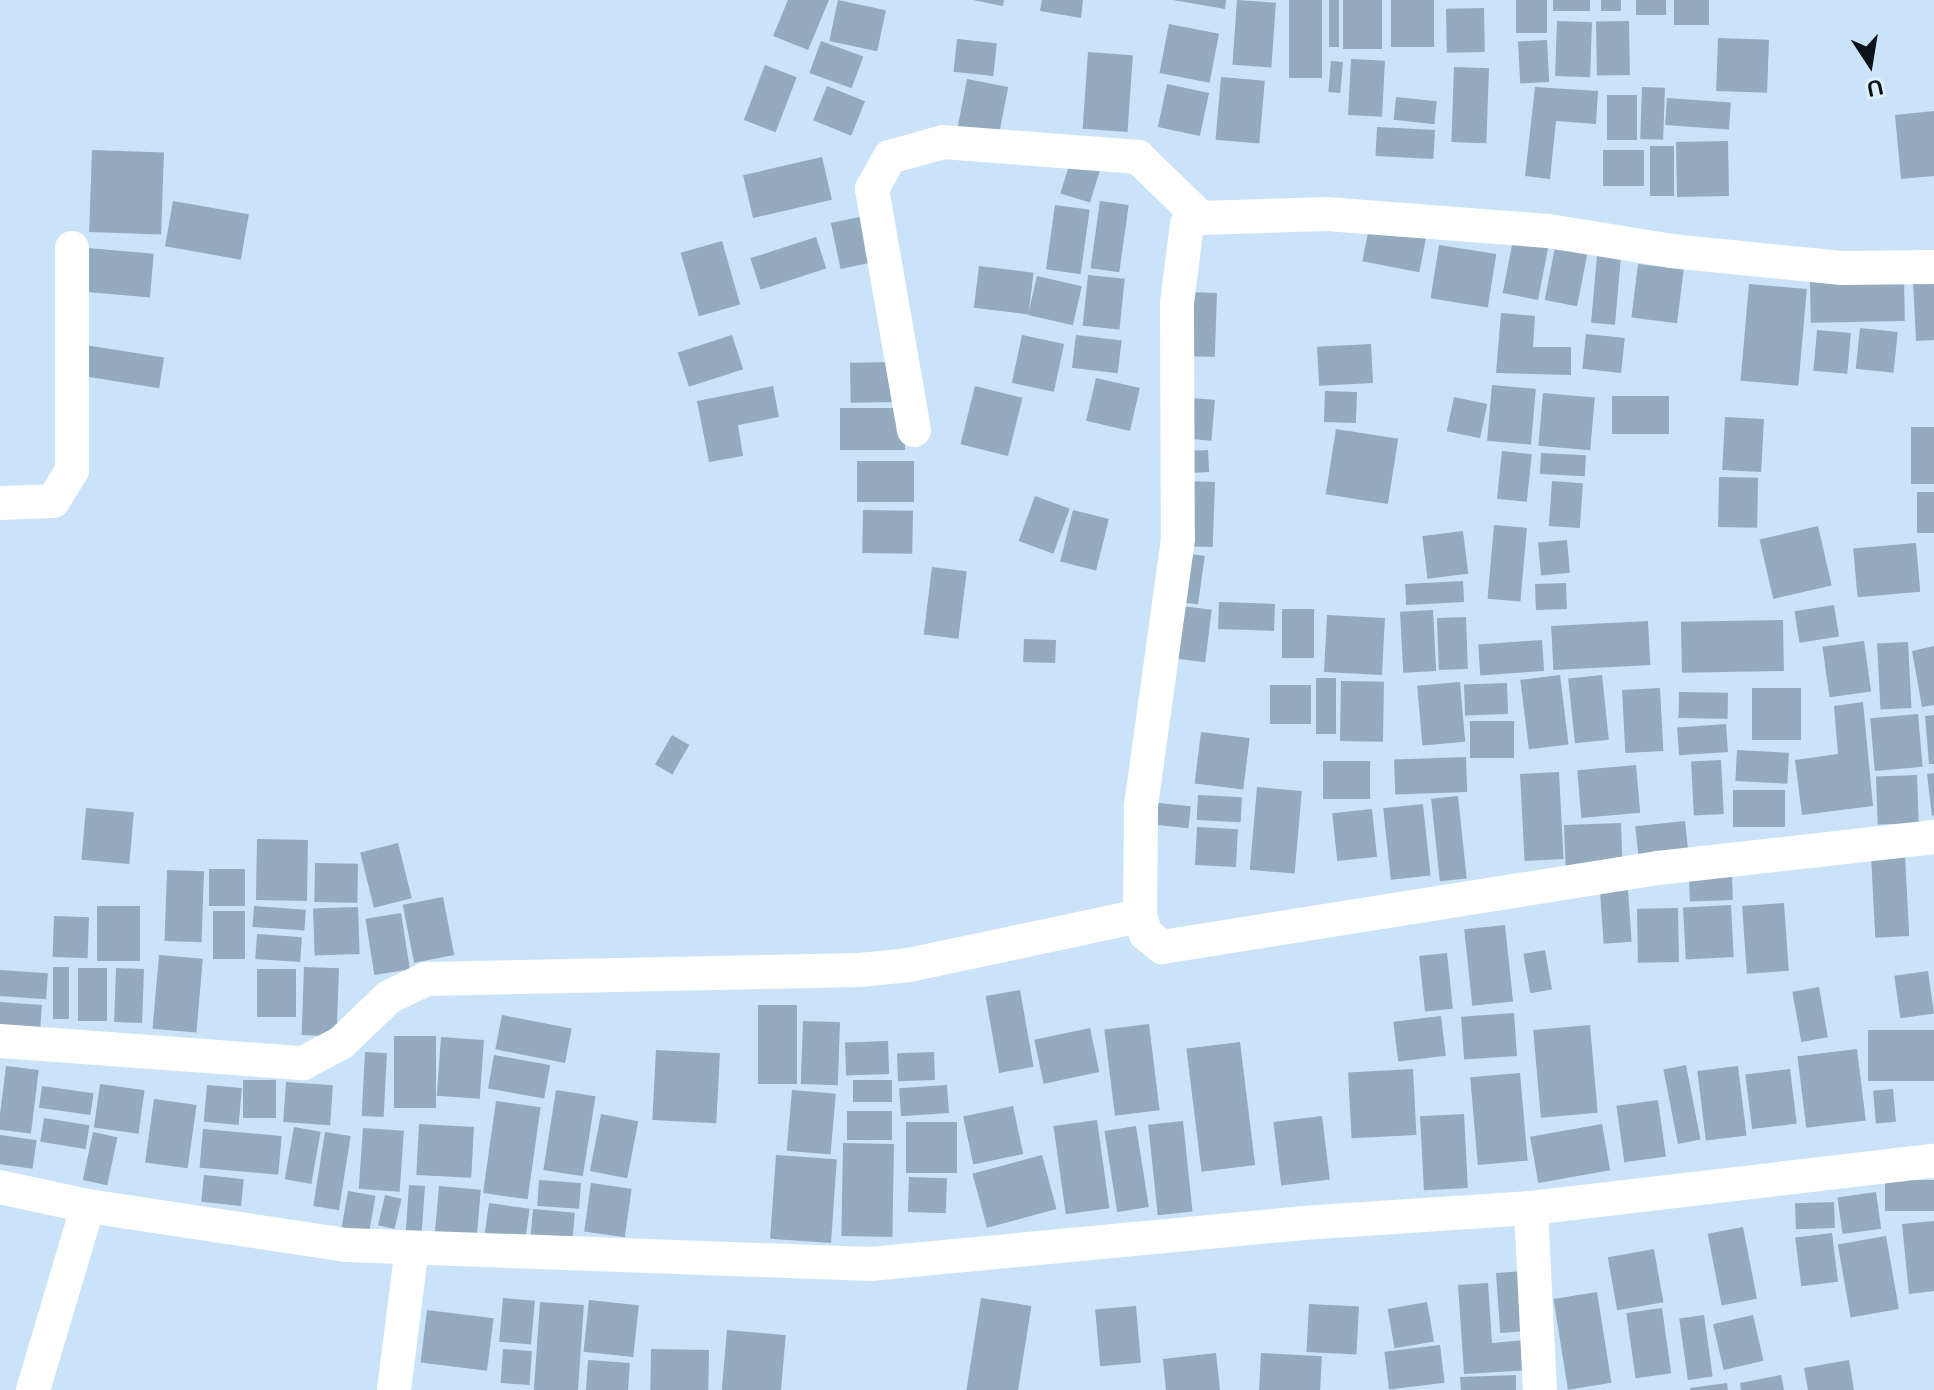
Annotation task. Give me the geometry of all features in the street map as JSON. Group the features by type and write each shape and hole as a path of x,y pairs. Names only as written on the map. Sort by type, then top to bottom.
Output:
{"street":[{"path":"914,430 882,272 872,189 890,157 943,142 1138,157 1201,218"},
{"path":"1934,267 1842,268 1672,251 1548,231 1327,214 1201,218 1187,224 1177,303 1178,539 1141,807 1140,916 1146,934 1162,947 1658,868 1934,837"},
{"path":"0,503 53,501 72,470 72,248"},
{"path":"0,1041 303,1063 341,1043 389,997 426,979 860,970 924,962 1140,916"},
{"path":"0,1187 88,1206 346,1245 870,1264 1303,1223 1531,1208 1934,1161"},
{"path":"33,1390 88,1206"},
{"path":"1531,1208 1540,1390"},
{"path":"394,1390 412,1248"}],"building":[{"path":"788,0 829,0 808,50 773,36"},
{"path":"838,0 886,10 877,51 829,41"},
{"path":"973,0 1004,0 1003,6"},
{"path":"1042,0 1083,0 1081,18 1040,11"},
{"path":"1173,0 1226,0 1225,9"},
{"path":"1237,0 1276,3 1271,68 1232,65"},
{"path":"1289,0 1322,0 1322,78 1289,78"},
{"path":"1329,0 1339,0 1339,47 1329,47"},
{"path":"1343,0 1382,0 1382,49 1343,49"},
{"path":"1391,0 1434,0 1434,47 1391,47"},
{"path":"1516,0 1547,0 1547,33 1516,33"},
{"path":"1553,0 1590,0 1590,11 1553,11"},
{"path":"1601,0 1621,0 1621,11 1601,11"},
{"path":"1636,0 1666,0 1666,15 1636,15"},
{"path":"1674,0 1709,0 1709,25 1674,25"},
{"path":"1484,8 1485,52 1447,53 1446,9"},
{"path":"1557,21 1592,22 1590,77 1555,76"},
{"path":"1629,21 1630,75 1597,76 1596,22"},
{"path":"1169,24 1219,34 1210,83 1159,73"},
{"path":"1718,38 1769,40 1767,93 1716,91"},
{"path":"957,39 997,43 993,76 954,72"},
{"path":"1547,40 1549,82 1520,83 1518,42"},
{"path":"821,41 863,56 852,88 809,73"},
{"path":"1088,52 1133,55 1128,132 1083,129"},
{"path":"1351,59 1385,61 1382,117 1348,115"},
{"path":"1331,61 1343,62 1340,93 1328,92"},
{"path":"765,65 797,77 776,132 744,120"},
{"path":"1454,67 1489,68 1486,143 1451,142"},
{"path":"1221,77 1265,81 1259,144 1216,140"},
{"path":"967,79 1008,87 998,142 956,134"},
{"path":"1167,84 1209,93 1200,136 1158,127"},
{"path":"827,86 865,101 851,136 813,120"},
{"path":"1535,87 1598,91 1596,124 1556,121 1550,179 1525,176"},
{"path":"1642,87 1665,88 1663,140 1640,139"},
{"path":"1607,95 1637,95 1637,140 1607,140"},
{"path":"1396,97 1437,101 1434,124 1394,120"},
{"path":"1667,98 1731,102 1729,129 1665,125"},
{"path":"1934,111 1934,176 1901,179 1895,115"},
{"path":"1377,127 1435,130 1433,159 1375,156"},
{"path":"1728,141 1729,196 1677,197 1676,142"},
{"path":"1650,146 1674,146 1674,196 1650,196"},
{"path":"92,150 164,153 161,234 89,232"},
{"path":"1603,150 1644,150 1644,186 1603,186"},
{"path":"822,157 832,200 753,218 743,175"},
{"path":"1070,162 1100,171 1090,203 1060,194"},
{"path":"173,201 249,214 241,260 165,246"},
{"path":"1100,201 1129,205 1119,272 1091,268"},
{"path":"1055,205 1090,210 1081,274 1046,269"},
{"path":"869,215 879,261 841,269 831,223"},
{"path":"1370,222 1427,233 1419,272 1362,261"},
{"path":"816,237 826,268 761,290 750,258"},
{"path":"1513,240 1548,247 1538,300 1503,293"},
{"path":"722,241 740,304 699,316 681,253"},
{"path":"1439,245 1496,254 1488,307 1431,298"},
{"path":"1555,247 1587,253 1577,306 1545,300"},
{"path":"88,248 154,254 150,298 84,292"},
{"path":"1597,255 1621,257 1615,325 1591,323"},
{"path":"1638,264 1684,270 1677,323 1631,318"},
{"path":"979,266 1034,273 1028,314 974,308"},
{"path":"1088,275 1125,279 1119,330 1083,326"},
{"path":"1037,276 1082,286 1073,325 1028,315"},
{"path":"1904,277 1905,321 1811,323 1810,279"},
{"path":"1934,279 1934,340 1916,341 1913,280"},
{"path":"1749,284 1807,289 1798,386 1741,381"},
{"path":"1187,292 1217,293 1215,357 1185,356"},
{"path":"1501,313 1535,316 1533,347 1571,347 1571,375 1496,373"},
{"path":"1860,328 1898,332 1894,373 1856,369"},
{"path":"1817,330 1851,333 1847,374 1813,371"},
{"path":"1586,334 1625,338 1621,373 1582,369"},
{"path":"732,335 743,369 689,387 678,353"},
{"path":"1022,335 1064,344 1054,392 1012,383"},
{"path":"1076,335 1122,341 1118,373 1072,368"},
{"path":"1371,344 1373,383 1319,386 1317,347"},
{"path":"85,345 164,358 159,388 80,376"},
{"path":"897,362 898,402 851,403 850,363"},
{"path":"1096,378 1140,388 1130,431 1086,421"},
{"path":"1492,385 1536,389 1531,445 1487,441"},
{"path":"773,386 779,417 738,425 743,456 709,462 697,401"},
{"path":"975,386 1023,398 1008,456 960,444"},
{"path":"1325,391 1357,392 1356,423 1324,422"},
{"path":"1543,393 1595,398 1590,450 1538,446"},
{"path":"1612,396 1669,396 1669,434 1612,434"},
{"path":"1454,397 1487,404 1480,438 1447,431"},
{"path":"1193,398 1215,400 1211,441 1189,439"},
{"path":"840,408 905,408 905,450 840,450"},
{"path":"1725,417 1764,419 1761,472 1722,470"},
{"path":"1911,427 1934,427 1934,484 1911,484"},
{"path":"1336,429 1398,439 1388,504 1326,494"},
{"path":"1208,450 1209,472 1184,473 1183,451"},
{"path":"1502,451 1532,454 1527,502 1497,499"},
{"path":"1541,453 1586,455 1585,476 1540,474"},
{"path":"857,461 914,461 914,502 857,502"},
{"path":"1719,477 1758,478 1757,528 1718,527"},
{"path":"1183,481 1215,482 1213,547 1181,546"},
{"path":"1552,481 1583,483 1580,528 1549,526"},
{"path":"1917,492 1934,492 1934,533 1917,533"},
{"path":"1035,496 1070,509 1053,554 1019,541"},
{"path":"863,510 913,511 912,554 862,553"},
{"path":"1073,510 1109,519 1096,570 1060,561"},
{"path":"1494,525 1527,528 1520,602 1488,599"},
{"path":"1818,526 1832,585 1773,599 1760,539"},
{"path":"1463,531 1468,574 1428,579 1422,536"},
{"path":"1567,540 1570,573 1541,575 1538,543"},
{"path":"1916,543 1920,592 1858,597 1853,548"},
{"path":"1183,553 1205,556 1198,605 1176,602"},
{"path":"932,567 967,571 958,639 924,634"},
{"path":"1463,581 1464,602 1406,605 1405,584"},
{"path":"1566,583 1567,609 1536,610 1535,584"},
{"path":"1219,602 1275,604 1274,631 1218,629"},
{"path":"1174,605 1212,610 1205,662 1168,658"},
{"path":"1834,605 1839,637 1799,643 1794,611"},
{"path":"1282,609 1314,609 1314,658 1282,658"},
{"path":"1433,610 1436,671 1403,673 1400,612"},
{"path":"1327,615 1385,618 1382,675 1324,672"},
{"path":"1466,617 1468,669 1439,670 1437,618"},
{"path":"1783,620 1784,671 1682,673 1681,622"},
{"path":"1648,621 1650,665 1553,670 1551,626"},
{"path":"1024,639 1056,640 1055,663 1023,662"},
{"path":"1542,640 1544,671 1480,675 1478,644"},
{"path":"1864,641 1871,692 1830,697 1822,647"},
{"path":"1908,642 1911,708 1880,710 1877,644"},
{"path":"1934,646 1934,705 1922,707 1912,651"},
{"path":"1560,675 1569,744 1529,749 1520,680"},
{"path":"1602,675 1609,740 1575,743 1568,679"},
{"path":"1316,678 1336,678 1336,734 1316,734"},
{"path":"1341,681 1384,682 1383,742 1340,741"},
{"path":"1460,682 1465,742 1422,746 1417,686"},
{"path":"1507,683 1508,714 1465,715 1464,685"},
{"path":"1270,685 1311,685 1311,724 1270,724"},
{"path":"1660,688 1663,751 1625,753 1622,690"},
{"path":"1752,688 1801,688 1801,740 1752,740"},
{"path":"1679,692 1728,693 1728,719 1679,718"},
{"path":"1863,702 1873,806 1802,815 1795,760 1838,754 1834,706"},
{"path":"1918,714 1923,767 1875,771 1870,718"},
{"path":"1934,715 1934,764 1929,764 1925,716"},
{"path":"1470,721 1514,721 1514,758 1470,758"},
{"path":"1726,724 1728,752 1679,755 1677,727"},
{"path":"1201,732 1250,738 1243,790 1195,784"},
{"path":"672,735 689,745 672,774 655,764"},
{"path":"1737,750 1789,753 1787,784 1735,781"},
{"path":"1466,757 1467,792 1395,794 1394,760"},
{"path":"1721,760 1724,814 1694,815 1691,762"},
{"path":"1323,761 1370,761 1370,799 1323,799"},
{"path":"1636,765 1640,813 1581,818 1577,770"},
{"path":"1559,772 1564,859 1525,861 1520,774"},
{"path":"1934,773 1934,815 1932,816 1927,774"},
{"path":"1917,775 1919,823 1878,824 1876,776"},
{"path":"1257,787 1302,791 1295,874 1250,870"},
{"path":"1733,790 1785,790 1785,827 1733,827"},
{"path":"1198,795 1242,797 1241,822 1197,820"},
{"path":"1458,796 1467,879 1440,881 1431,799"},
{"path":"1150,802 1191,806 1188,828 1148,824"},
{"path":"1423,804 1431,876 1391,880 1383,808"},
{"path":"86,808 134,812 129,864 81,860"},
{"path":"1372,809 1377,857 1337,861 1332,813"},
{"path":"1685,821 1688,850 1638,855 1635,826"},
{"path":"1621,823 1623,870 1566,872 1564,825"},
{"path":"1197,827 1238,829 1236,867 1195,865"},
{"path":"257,839 308,840 307,901 256,900"},
{"path":"398,843 412,898 374,908 360,852"},
{"path":"1905,855 1909,936 1875,938 1871,857"},
{"path":"315,863 358,864 357,903 314,902"},
{"path":"209,869 245,869 245,906 209,906"},
{"path":"167,870 204,871 201,942 165,941"},
{"path":"1732,876 1733,900 1690,901 1689,878"},
{"path":"1628,890 1632,942 1604,944 1600,892"},
{"path":"443,897 454,955 414,963 403,905"},
{"path":"1784,903 1789,971 1747,974 1742,906"},
{"path":"1731,905 1734,957 1686,959 1683,908"},
{"path":"97,906 140,906 140,961 97,961"},
{"path":"254,906 306,910 304,931 253,927"},
{"path":"358,907 360,954 315,956 313,909"},
{"path":"1678,908 1679,962 1638,963 1637,909"},
{"path":"213,911 245,911 245,959 213,959"},
{"path":"401,913 410,969 374,975 365,919"},
{"path":"54,916 89,917 88,958 53,957"},
{"path":"1505,925 1513,1002 1472,1006 1464,929"},
{"path":"257,934 302,937 300,962 255,959"},
{"path":"1545,950 1552,989 1530,993 1523,954"},
{"path":"1447,953 1453,1009 1425,1012 1419,956"},
{"path":"159,955 203,959 196,1033 153,1029"},
{"path":"53,967 69,967 69,1019 53,1019"},
{"path":"304,967 339,968 337,1036 302,1035"},
{"path":"78,968 107,968 107,1021 78,1021"},
{"path":"116,968 144,969 142,1023 114,1022"},
{"path":"257,969 296,969 296,1017 257,1017"},
{"path":"0,970 48,973 46,999 0,996"},
{"path":"1928,971 1934,1014 1900,1018 1894,976"},
{"path":"1819,987 1828,1037 1801,1042 1792,992"},
{"path":"1020,990 1034,1067 999,1073 986,996"},
{"path":"0,1002 42,1005 40,1036 0,1033"},
{"path":"758,1005 797,1005 797,1084 758,1084"},
{"path":"1514,1013 1517,1056 1464,1060 1461,1017"},
{"path":"502,1015 572,1029 565,1063 495,1049"},
{"path":"1441,1016 1446,1056 1398,1062 1393,1022"},
{"path":"803,1021 840,1022 838,1085 801,1084"},
{"path":"1149,1024 1160,1110 1115,1116 1104,1029"},
{"path":"1590,1025 1598,1113 1541,1118 1533,1030"},
{"path":"1090,1028 1099,1072 1044,1084 1034,1040"},
{"path":"1868,1030 1934,1030 1934,1081 1868,1081"},
{"path":"394,1036 436,1036 436,1108 394,1108"},
{"path":"441,1037 484,1040 480,1099 437,1096"},
{"path":"888,1041 889,1074 846,1075 845,1043"},
{"path":"1240,1042 1255,1165 1202,1172 1186,1049"},
{"path":"1857,1049 1866,1120 1806,1128 1797,1056"},
{"path":"656,1050 720,1053 716,1123 652,1120"},
{"path":"365,1052 387,1053 384,1117 362,1116"},
{"path":"934,1052 935,1080 898,1081 897,1053"},
{"path":"494,1055 550,1065 544,1098 488,1088"},
{"path":"1686,1065 1701,1140 1678,1144 1663,1069"},
{"path":"6,1066 39,1070 31,1134 0,1130"},
{"path":"1738,1066 1747,1135 1706,1140 1697,1071"},
{"path":"1413,1069 1416,1135 1352,1138 1348,1072"},
{"path":"1790,1069 1797,1124 1752,1129 1745,1074"},
{"path":"1520,1073 1528,1161 1478,1165 1470,1077"},
{"path":"243,1080 276,1080 276,1118 243,1118"},
{"path":"853,1080 892,1080 892,1102 853,1102"},
{"path":"286,1082 333,1085 330,1125 283,1122"},
{"path":"100,1084 145,1090 138,1134 94,1128"},
{"path":"207,1085 242,1088 239,1125 204,1122"},
{"path":"947,1085 949,1113 901,1116 899,1088"},
{"path":"42,1086 93,1093 90,1115 39,1108"},
{"path":"1893,1089 1896,1122 1876,1124 1873,1091"},
{"path":"556,1090 596,1096 583,1176 543,1170"},
{"path":"792,1090 836,1094 831,1155 787,1151"},
{"path":"154,1099 197,1105 188,1168 145,1162"},
{"path":"1658,1100 1666,1156 1624,1162 1616,1106"},
{"path":"496,1101 541,1107 528,1199 483,1193"},
{"path":"1013,1106 1023,1154 973,1165 963,1117"},
{"path":"847,1111 892,1111 892,1140 847,1140"},
{"path":"601,1114 638,1121 627,1178 590,1171"},
{"path":"1464,1114 1468,1188 1424,1190 1420,1116"},
{"path":"1322,1116 1330,1180 1281,1185 1273,1122"},
{"path":"44,1118 89,1125 86,1149 40,1142"},
{"path":"1097,1120 1109,1208 1066,1214 1053,1126"},
{"path":"1183,1121 1193,1212 1158,1215 1148,1125"},
{"path":"906,1122 957,1122 957,1173 906,1173"},
{"path":"419,1124 474,1127 471,1178 416,1175"},
{"path":"1602,1124 1610,1170 1538,1183 1530,1137"},
{"path":"1136,1126 1149,1207 1117,1212 1104,1131"},
{"path":"294,1127 321,1132 311,1184 285,1179"},
{"path":"363,1128 404,1131 400,1192 359,1189"},
{"path":"203,1129 282,1136 278,1175 200,1168"},
{"path":"93,1132 117,1137 107,1185 83,1180"},
{"path":"325,1132 351,1136 339,1210 313,1206"},
{"path":"0,1135 37,1140 33,1169 0,1164"},
{"path":"843,1143 894,1144 892,1237 841,1236"},
{"path":"776,1155 837,1159 831,1243 770,1239"},
{"path":"1042,1155 1056,1209 987,1228 972,1174"},
{"path":"204,1175 244,1179 241,1206 201,1202"},
{"path":"909,1177 947,1178 946,1213 908,1212"},
{"path":"539,1180 581,1183 579,1209 537,1206"},
{"path":"1885,1180 1934,1180 1934,1211 1885,1211"},
{"path":"591,1183 632,1189 625,1237 584,1232"},
{"path":"409,1185 425,1186 422,1235 406,1234"},
{"path":"439,1186 481,1190 476,1242 434,1239"},
{"path":"348,1191 376,1196 369,1232 342,1227"},
{"path":"1876,1192 1881,1229 1843,1234 1837,1197"},
{"path":"385,1195 402,1199 395,1229 378,1225"},
{"path":"1834,1202 1835,1228 1796,1229 1795,1203"},
{"path":"489,1203 530,1209 524,1245 484,1240"},
{"path":"533,1209 575,1213 572,1246 530,1242"},
{"path":"1934,1221 1934,1291 1909,1294 1902,1224"},
{"path":"1743,1227 1757,1299 1722,1306 1708,1234"},
{"path":"1832,1233 1838,1282 1801,1286 1795,1238"},
{"path":"1886,1236 1899,1309 1851,1317 1838,1245"},
{"path":"1654,1249 1663,1302 1617,1310 1608,1257"},
{"path":"1525,1271 1529,1331 1500,1333 1496,1273"},
{"path":"1488,1283 1492,1343 1526,1340 1528,1370 1464,1374 1458,1285"},
{"path":"1597,1292 1611,1383 1568,1390 1554,1299"},
{"path":"503,1298 535,1301 531,1345 499,1342"},
{"path":"981,1298 1031,1306 1018,1390 966,1390"},
{"path":"589,1300 639,1305 633,1357 584,1352"},
{"path":"540,1302 584,1305 578,1390 534,1390"},
{"path":"1427,1302 1434,1341 1395,1348 1388,1309"},
{"path":"1309,1304 1359,1307 1356,1355 1306,1352"},
{"path":"1136,1306 1141,1363 1100,1366 1095,1310"},
{"path":"1662,1308 1671,1373 1636,1378 1626,1313"},
{"path":"427,1310 494,1318 487,1371 421,1363"},
{"path":"1704,1315 1713,1376 1688,1380 1679,1318"},
{"path":"1753,1315 1764,1361 1724,1370 1713,1324"},
{"path":"727,1330 786,1335 781,1390 722,1390"},
{"path":"1440,1345 1445,1383 1389,1390 1384,1352"},
{"path":"503,1349 532,1351 530,1385 501,1383"},
{"path":"651,1349 709,1350 708,1390 650,1390"},
{"path":"1216,1353 1220,1390 1166,1390 1163,1359"},
{"path":"1261,1353 1322,1356 1320,1390 1259,1390"},
{"path":"588,1360 630,1363 628,1390 586,1390"},
{"path":"1849,1360 1854,1390 1808,1390 1804,1368"},
{"path":"1516,1375 1516,1390 1461,1390 1460,1377"},
{"path":"1781,1375 1784,1390 1741,1390 1740,1383"},
{"path":"1727,1383 1728,1390 1690,1390 1690,1388"}]}
